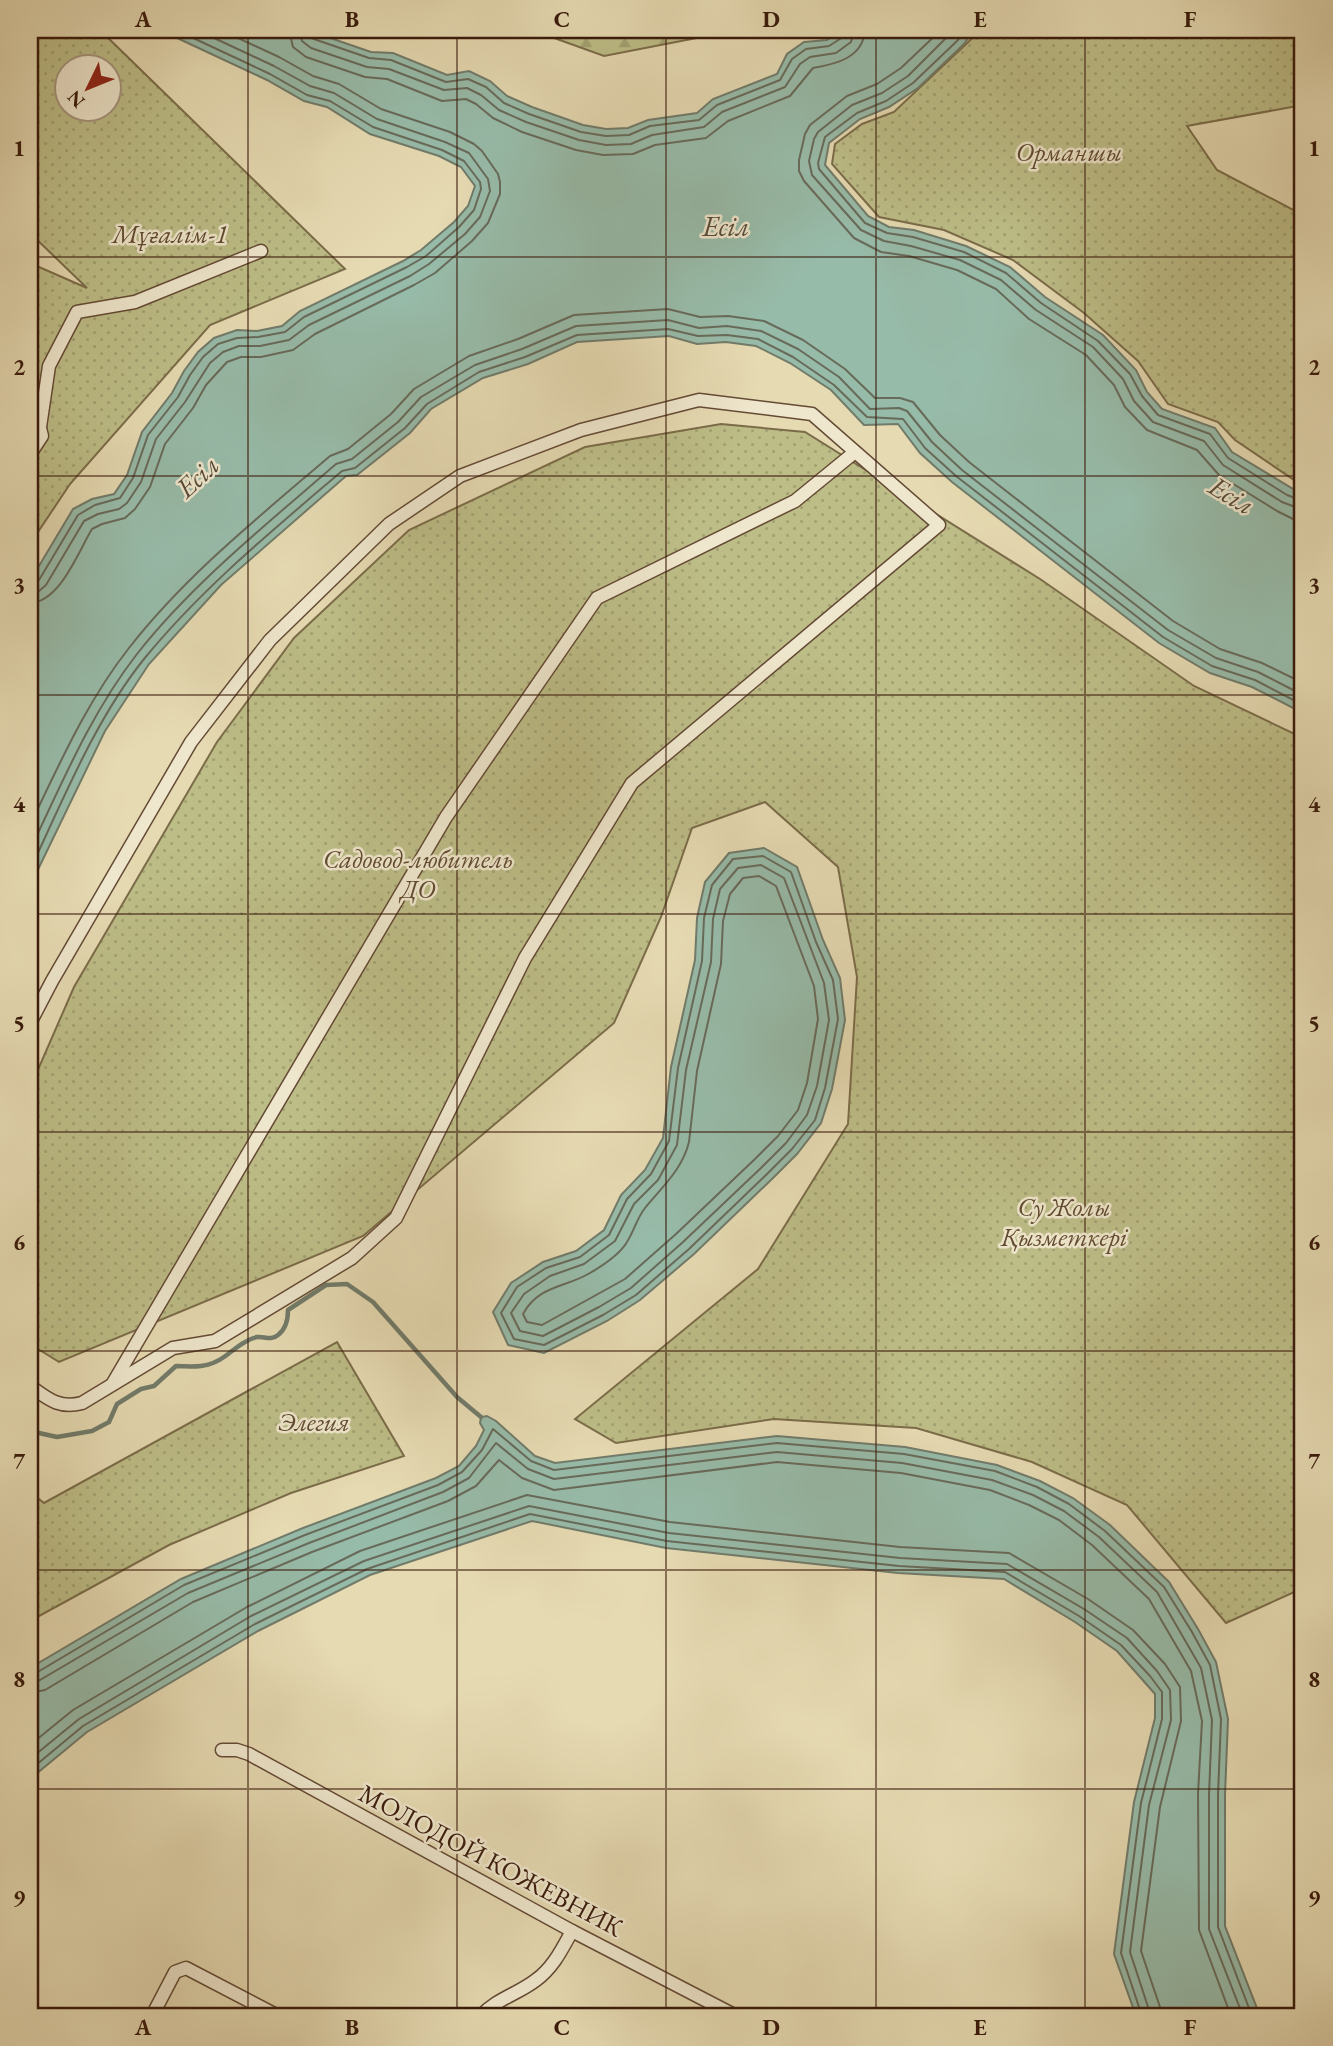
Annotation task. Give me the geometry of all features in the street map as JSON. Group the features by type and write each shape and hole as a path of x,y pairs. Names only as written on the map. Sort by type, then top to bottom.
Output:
{"street":[{"path":"30,454 41,432 49,366 78,312 135,302 261,251"},
{"path":"30,389 41,432"},
{"path":"30,1023 58,969 191,742 270,640 389,524 460,475 580,430 699,400 812,414 939,525 632,783 525,958 396,1218 352,1258 215,1341 173,1349 82,1403 69,1406 55,1404 30,1386"},
{"path":"113,1383 446,817 597,598 795,501 855,452"},
{"name":"МОЛОДОЙ КОЖЕВНИК","path":"222,1750 237,1750 249,1755 572,1931 736,2016"},
{"path":"481,2016 494,2003 545,1973 559,1956 572,1931"},
{"path":"152,2016 175,1972 186,1968 278,2016"}],"green space":[{"name":"Мұғалім-1","path":"30,30 100,30 345,269 210,325 70,484 30,544 30,263 87,288 30,233"},
{"path":"532,30 738,30 604,56"},
{"name":"Орманшы","path":"981,30 1303,30 1303,105 1187,126 1217,170 1303,215 1303,486 1235,440 1218,422 1168,404 1138,361 1084,313 1013,260 944,230 879,217 832,164 835,144 862,124 894,112"},
{"path":"721,424 805,432 1040,579 1194,686 1303,738 1303,1588 1226,1623 1127,1505 1032,1462 916,1428 774,1419 616,1443 575,1419 758,1269 848,1124 857,977 838,867 765,802 692,828 661,917 614,1023 363,1236 59,1362 30,1344 30,1088 74,987 217,742 294,638 409,530 585,447"},
{"name":"Элегия","path":"337,1342 404,1456 291,1493 169,1545 30,1621 30,1492 44,1503"}],"water":[{"name":"Есіл","path":"160,30 307,30 371,52 393,53 447,75 469,71 490,81 507,96 532,107 583,125 606,129 628,128 648,120 697,113 713,99 777,74 787,54 804,42 827,40 843,30 974,30 964,44 918,88 889,107 860,119 829,143 825,165 868,216 889,227 914,230 966,246 1010,267 1045,297 1103,335 1136,370 1147,392 1162,409 1215,428 1232,452 1303,495 1303,713 1252,687 1210,673 1159,643 952,482 920,453 898,424 864,425 831,390 790,363 756,346 726,342 697,344 669,336 577,342 528,364 483,378 431,409 410,433 357,475 346,476 221,585 149,664 105,731 30,886 30,581 73,509 92,499 114,494 127,475 142,432 172,393 198,352 214,338 237,330 257,331 282,326 300,311 403,261 421,250 454,222 468,206 475,186 461,167 439,156 370,134 327,107 304,101 267,80"},
{"path":"764,848 797,867 823,940 840,978 845,1020 832,1089 821,1123 797,1154 773,1178 694,1254 640,1300 607,1321 544,1353 508,1345 493,1312 511,1283 543,1262 576,1251 604,1230 621,1195 645,1170 663,1138 671,1067 695,960 697,918 705,882 729,853"},
{"path":"487,1416 535,1456 555,1463 777,1436 905,1447 997,1465 1040,1481 1073,1498 1110,1525 1169,1582 1216,1662 1228,1719 1225,1926 1260,2016 1136,2016 1114,1954 1134,1802 1155,1718 1155,1694 1117,1651 1004,1579 898,1573 666,1548 532,1521 370,1575 258,1631 87,1732 30,1779 30,1668 181,1579 303,1528 436,1478 459,1466 476,1446 484,1430 480,1423 481,1417"}],"waterway":[{"path":"30,1431 57,1437 92,1431 109,1422 117,1404 141,1389 154,1386 176,1366 207,1365 218,1361 252,1338 275,1337 285,1327 288,1310 326,1285 347,1284 373,1302 457,1397 481,1417"}],"park label":[{"name":"Садовод-любитель ДО","path":"418,874"},
{"name":"Су Жолы Қызметкері","path":"1064,1222"}]}
